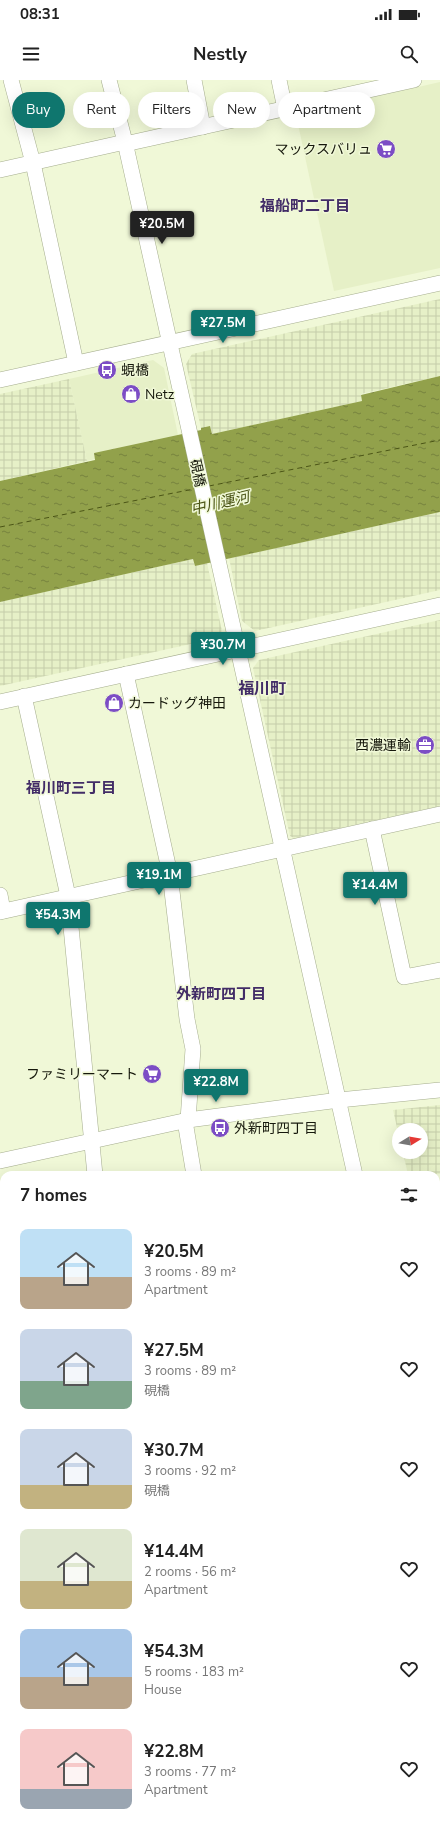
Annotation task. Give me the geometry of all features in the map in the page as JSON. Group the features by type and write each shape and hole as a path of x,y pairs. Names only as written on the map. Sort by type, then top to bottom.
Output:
{"street":[{"path":"11,80 33,163 76,363"},
{"name":"硯橋","path":"109,80 125,143 354,1171"},
{"path":"194,80 196,92"},
{"path":"279,80 281,92"},
{"path":"345,92 370,85 414,80"},
{"path":"205,127 278,111"},
{"path":"0,170 198,128"},
{"path":"0,380 440,283"},
{"path":"0,702 440,605"},
{"path":"126,674 170,874 187,1019 193,1049 186,1121 193,1171"},
{"path":"24,696 68,896 95,1171"},
{"path":"0,895 2,911 440,814"},
{"path":"372,829 404,977 440,970"},
{"path":"0,1161 186,1121 339,1100 440,1090"}],"shaded area":[{"path":"440,82 440,268 334,291 299,128 375,128 375,97"},
{"path":"440,299 440,376 361,394 362,401 212,434 210,426 201,428 186,364 192,354"},
{"path":"153,360 164,368 178,435 94,453 95,459 87,461 69,379"},
{"path":"69,379 87,461 0,481 0,394"},
{"path":"440,512 440,590 255,631 242,621 229,558"},
{"path":"193,559 195,566 207,563 222,631 218,638 0,686 0,602"},
{"path":"440,620 440,806 294,838 290,836 253,668 259,660"},
{"path":"440,1105 440,1171 407,1171 405,1159 428,1159 428,1123 396,1123 393,1110"}],"water":[{"name":"中川運河","path":"440,376 440,512 195,566 193,559 0,602 0,481 95,460 94,453 201,430 201,428 210,426 212,434 362,401 361,395"}],"ferry route":[{"path":"209,486 440,440"},
{"path":"0,527 194,489"}],"place":[{"name":"マックスバリュ","path":"386,149"},
{"name":"蜆橋","path":"107,370"},
{"name":"Netz","path":"131,394"},
{"name":"カードッグ神田","path":"114,703"},
{"name":"西濃運輸","path":"425,745"},
{"name":"ファミリーマート","path":"152,1074"},
{"name":"外新町四丁目","path":"220,1128"}],"district":[{"name":"福船町二丁目","path":"305,206"},
{"name":"福川町","path":"262,688"},
{"name":"福川町三丁目","path":"71,788"},
{"name":"外新町四丁目","path":"221,994"}]}
